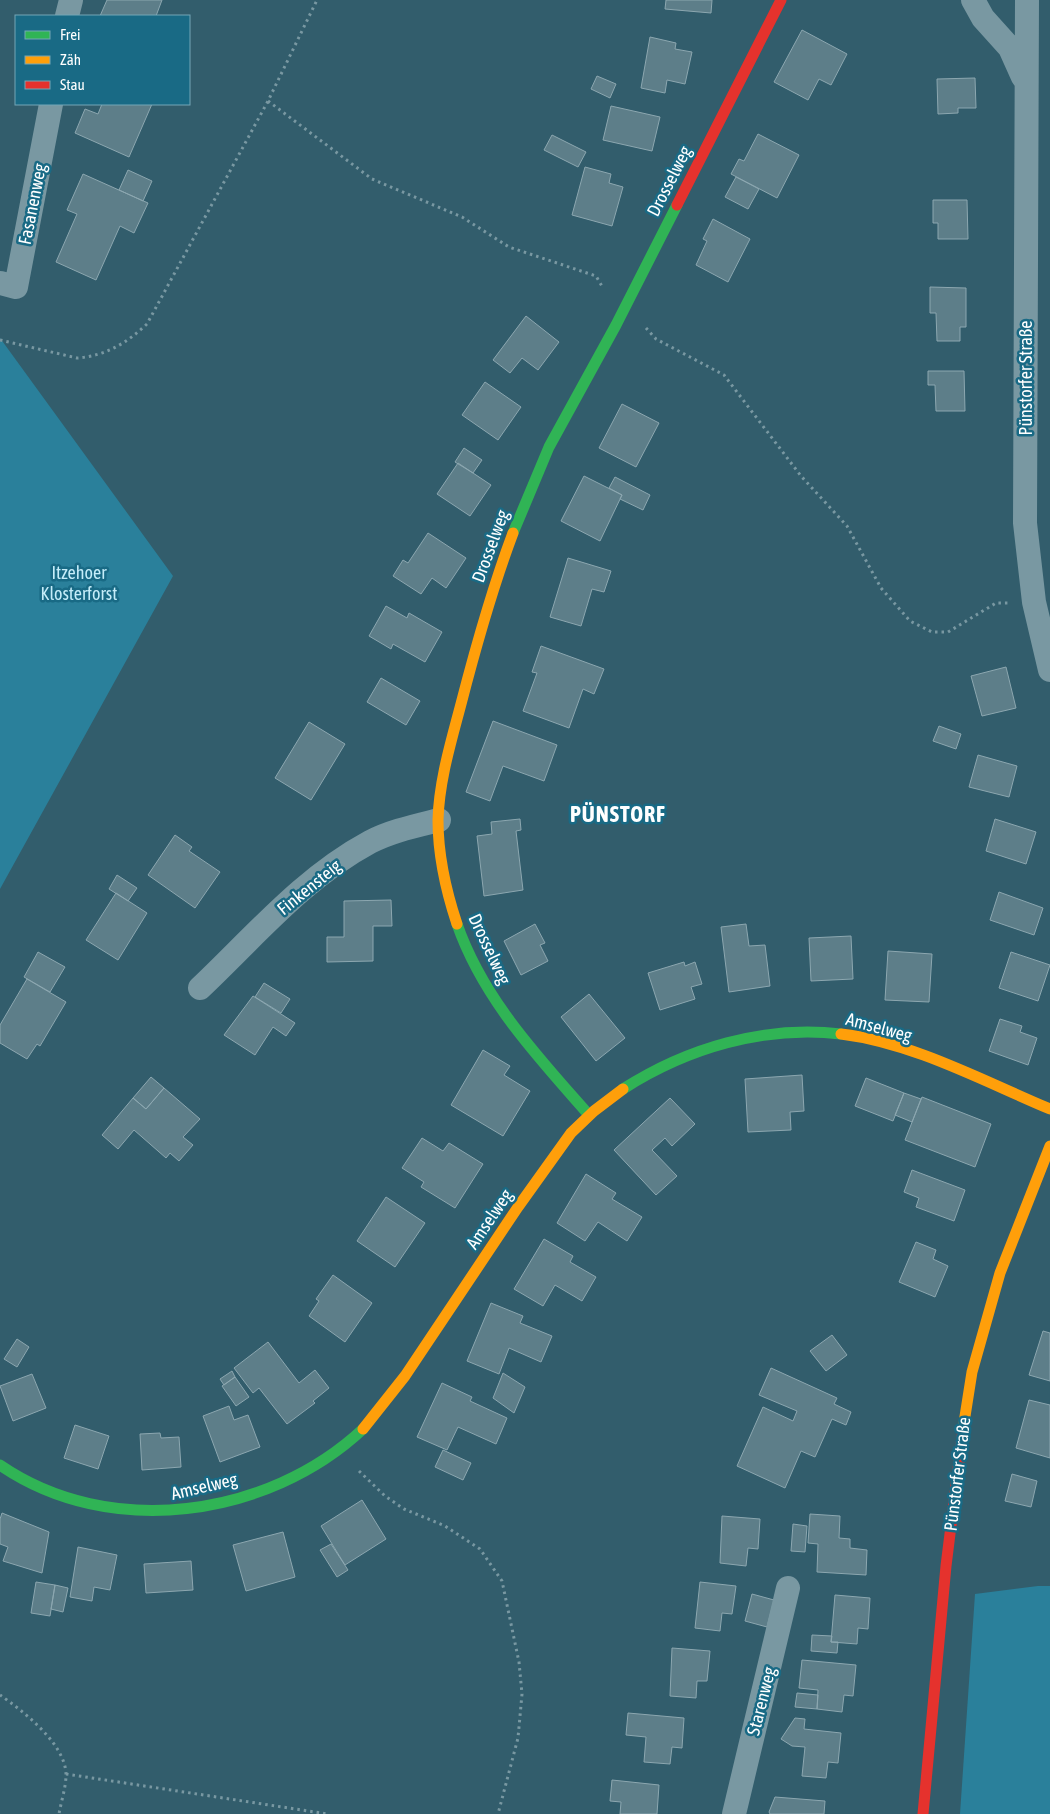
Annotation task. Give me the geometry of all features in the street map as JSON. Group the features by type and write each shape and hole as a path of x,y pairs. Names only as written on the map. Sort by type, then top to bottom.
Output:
{"street":[{"path":"68,15 70,0"},
{"name":"Drosselweg","path":"589,1115 511,1023 477,970 453,909 439,820 441,794 456,727 501,563 540,465 626,306 781,0"},
{"name":"Pünstorfer Straße","path":"973,0 983,18 1010,48 1026,83"},
{"name":"Pünstorfer Straße","path":"1027,0 1025,523 1034,602 1050,670"},
{"name":"Fasanenweg","path":"0,283 16,287 51,105"},
{"name":"Finkensteig","path":"200,988 287,903 334,864 378,839 409,827 439,820"},
{"name":"Amselweg","path":"0,1465 37,1485 74,1498 125,1510 160,1513 208,1506 275,1485 338,1450 362,1430 401,1380 556,1153 589,1115 629,1083 695,1050 761,1036 816,1033 853,1036 879,1042 1050,1109"},
{"name":"Pünstorfer Straße","path":"923,1814 948,1548 960,1446 972,1372 1000,1273 1050,1146"},
{"name":"Starenweg","path":"734,1814 788,1588"}],"path":[{"path":"0,340 77,358 90,357 105,353 128,341 147,324 268,101 317,0"},
{"path":"268,101 372,179 462,217 510,247 596,276 602,287 626,306 656,339 724,375 801,476 847,526 882,588 910,622 932,632 948,632 996,603 1034,602"},
{"path":"338,1450 384,1496 404,1509 445,1526 480,1549 502,1581 518,1662 522,1694 518,1738 498,1814"},
{"path":"0,1695 19,1708 44,1732 59,1752 66,1774 59,1814"},
{"path":"66,1774 328,1814"}],"green space":[{"name":"Itzehoer Klosterforst","path":"0,338 173,576 0,889"},
{"path":"1050,1586 1050,1814 960,1814 975,1594"}],"building":[{"path":"107,0 162,0 156,15 100,15"},
{"path":"666,0 712,0 711,13 665,9"},
{"path":"802,30 847,54 831,85 819,79 808,100 774,82"},
{"path":"650,37 676,43 675,49 692,52 685,84 667,80 665,93 641,88"},
{"path":"597,76 616,84 610,98 591,89"},
{"path":"975,78 976,108 958,108 958,113 938,114 937,79"},
{"path":"102,105 152,105 129,157 75,133 85,109 98,114"},
{"path":"611,106 660,117 652,151 603,140"},
{"path":"758,134 799,155 777,198 731,174 739,159 744,161"},
{"path":"552,135 586,152 578,167 544,150"},
{"path":"585,167 611,174 609,183 623,187 612,226 572,215"},
{"path":"128,170 152,181 143,201 119,190"},
{"path":"83,174 148,203 134,233 120,226 96,280 56,262 77,214 67,210"},
{"path":"736,177 759,189 748,209 725,197"},
{"path":"933,200 967,200 968,239 938,239 938,223 933,223"},
{"path":"713,219 750,239 728,282 696,265 707,241 703,239"},
{"path":"930,287 966,288 966,327 960,327 960,341 937,341 936,313 930,313"},
{"path":"526,316 559,342 538,370 522,358 510,373 493,360"},
{"path":"928,371 964,371 965,411 936,411 935,385 928,385"},
{"path":"485,382 521,407 498,440 462,415"},
{"path":"622,404 659,423 636,467 599,448"},
{"path":"464,448 482,460 473,473 455,462"},
{"path":"458,463 491,485 470,516 437,494"},
{"path":"584,476 622,495 600,541 561,521"},
{"path":"615,477 650,495 643,510 620,499 622,495 609,488"},
{"path":"428,533 466,558 446,588 432,578 421,594 393,576 403,560 408,563"},
{"path":"568,558 611,571 604,592 592,589 581,626 550,617"},
{"path":"386,606 407,618 409,613 442,632 425,662 393,644 391,649 369,636"},
{"path":"541,646 604,669 594,694 583,689 569,728 523,711 537,673 532,672"},
{"path":"1006,667 1016,708 982,716 971,676"},
{"path":"381,678 420,701 406,725 367,702"},
{"path":"493,721 557,745 544,781 503,766 490,801 466,792"},
{"path":"309,722 345,744 311,800 275,778"},
{"path":"939,726 961,734 956,749 933,741"},
{"path":"978,755 1017,766 1009,797 969,787"},
{"path":"520,819 521,830 516,831 523,890 484,896 477,836 492,834 491,822"},
{"path":"995,819 1036,832 1026,864 986,851"},
{"path":"175,835 192,847 189,851 220,872 195,908 148,875"},
{"path":"117,875 137,888 128,901 109,889"},
{"path":"999,892 1043,908 1034,935 990,920"},
{"path":"116,893 147,913 118,960 86,940"},
{"path":"391,900 392,926 373,926 373,961 327,962 327,937 344,937 344,901"},
{"path":"535,924 545,943 540,945 548,961 521,975 504,941"},
{"path":"746,924 749,946 765,945 770,986 729,992 721,927"},
{"path":"851,936 853,979 811,981 809,938"},
{"path":"888,951 932,954 929,1002 885,1000"},
{"path":"38,952 65,967 50,992 24,977"},
{"path":"1011,952 1050,965 1038,1001 999,988"},
{"path":"684,962 685,966 695,962 702,984 691,987 695,999 660,1010 648,973"},
{"path":"27,979 66,1002 40,1046 37,1044 27,1059 0,1043 0,1025"},
{"path":"264,983 290,999 281,1013 255,997"},
{"path":"589,994 625,1038 596,1061 561,1017"},
{"path":"253,996 295,1023 286,1036 273,1027 255,1055 224,1035"},
{"path":"1000,1019 1022,1026 1020,1032 1037,1038 1028,1065 989,1051"},
{"path":"483,1050 510,1066 504,1075 530,1091 503,1136 451,1105"},
{"path":"802,1075 804,1111 790,1112 791,1130 748,1132 745,1079"},
{"path":"151,1077 164,1088 146,1109 133,1098"},
{"path":"866,1078 904,1093 893,1121 855,1106"},
{"path":"164,1088 200,1119 183,1137 193,1145 179,1161 170,1153 166,1158 134,1130 118,1149 102,1135 133,1098 146,1109"},
{"path":"904,1093 921,1099 912,1122 895,1115"},
{"path":"922,1097 991,1124 975,1167 905,1140"},
{"path":"670,1098 695,1124 672,1146 665,1138 652,1150 677,1176 656,1195 614,1150"},
{"path":"422,1138 443,1151 449,1143 483,1164 455,1208 421,1187 424,1182 402,1168"},
{"path":"912,1170 965,1190 954,1221 916,1207 919,1198 904,1192"},
{"path":"586,1174 616,1193 612,1199 642,1217 627,1241 598,1222 585,1241 557,1223"},
{"path":"386,1197 425,1223 395,1267 357,1241"},
{"path":"544,1239 573,1256 570,1262 596,1277 582,1301 555,1285 543,1306 514,1289"},
{"path":"916,1242 936,1250 933,1259 948,1266 935,1297 899,1282"},
{"path":"333,1275 372,1303 345,1342 309,1316 319,1301 316,1299"},
{"path":"491,1303 523,1316 520,1323 552,1336 541,1362 509,1348 499,1374 467,1361"},
{"path":"1043,1331 1050,1333 1050,1381 1029,1375"},
{"path":"832,1335 847,1355 826,1371 810,1351"},
{"path":"17,1339 29,1347 17,1367 4,1359"},
{"path":"268,1342 299,1383 315,1370 329,1388 313,1401 315,1403 287,1424 259,1388 253,1393 234,1368"},
{"path":"771,1368 837,1398 834,1404 851,1412 846,1425 832,1419 815,1457 801,1451 785,1488 737,1466 763,1407 793,1421 797,1411 759,1395"},
{"path":"232,1371 235,1377 224,1385 220,1379"},
{"path":"503,1373 525,1387 514,1413 493,1398"},
{"path":"32,1374 46,1408 13,1421 0,1386"},
{"path":"235,1377 249,1397 236,1406 222,1386"},
{"path":"442,1383 472,1397 470,1401 507,1418 496,1444 458,1427 447,1450 417,1437"},
{"path":"1029,1400 1050,1405 1050,1458 1016,1448"},
{"path":"229,1406 234,1420 248,1415 260,1447 220,1462 203,1416"},
{"path":"75,1425 109,1436 98,1469 64,1458"},
{"path":"160,1433 161,1438 179,1437 181,1467 142,1470 140,1434"},
{"path":"443,1450 471,1463 463,1480 435,1467"},
{"path":"1012,1474 1037,1481 1031,1507 1005,1501"},
{"path":"362,1500 386,1539 345,1565 321,1526"},
{"path":"2,1513 49,1532 42,1573 3,1561 8,1547 0,1544 0,1519"},
{"path":"810,1514 840,1516 839,1538 850,1539 850,1548 867,1550 866,1575 817,1572 818,1544 808,1543"},
{"path":"722,1516 760,1519 758,1549 748,1548 746,1566 720,1563"},
{"path":"793,1524 807,1526 805,1552 791,1551"},
{"path":"283,1532 295,1577 246,1591 233,1545"},
{"path":"331,1544 348,1570 337,1577 320,1550"},
{"path":"78,1547 117,1555 110,1590 94,1587 92,1601 70,1597"},
{"path":"191,1561 193,1590 146,1593 144,1564"},
{"path":"36,1582 55,1585 50,1616 31,1613"},
{"path":"700,1582 736,1586 732,1614 722,1613 720,1631 695,1628"},
{"path":"55,1585 68,1588 63,1612 51,1609"},
{"path":"752,1594 774,1600 767,1627 745,1621"},
{"path":"835,1595 870,1598 868,1629 858,1628 857,1644 831,1642"},
{"path":"812,1635 832,1636 831,1642 838,1642 837,1653 811,1651"},
{"path":"672,1648 710,1651 707,1681 697,1681 696,1698 670,1696"},
{"path":"802,1660 856,1665 853,1696 844,1695 842,1712 817,1709 818,1690 799,1688"},
{"path":"797,1693 818,1695 817,1709 795,1707"},
{"path":"628,1713 684,1718 682,1748 672,1747 670,1764 644,1762 646,1737 626,1735"},
{"path":"795,1718 805,1719 804,1729 841,1733 838,1763 828,1762 826,1778 802,1776 805,1747 792,1746 781,1739"},
{"path":"612,1780 659,1785 657,1814 620,1814 621,1802 610,1801"},
{"path":"775,1797 825,1801 824,1814 770,1814 769,1812"}],"traffic: fast":[{"path":"513,533 549,447 616,325 677,205"},
{"path":"457,924 481,977 497,1002 532,1049 589,1115"},
{"path":"623,1089 673,1062 727,1043 783,1033 841,1034"},
{"path":"0,1465 43,1489 89,1504 138,1510 187,1509 235,1499 282,1483 325,1459 363,1429"}],"traffic: slow":[{"path":"457,924 449,899 439,846 438,820 443,776 479,639 513,533"},
{"path":"841,1034 868,1039 922,1054 1050,1109"},
{"path":"363,1429 405,1376 518,1207 571,1133 594,1111 623,1089"},
{"path":"963,1429 972,1372 1000,1273 1050,1146"}],"traffic: jam":[{"path":"677,205 781,0"},
{"path":"923,1814 946,1566 963,1429"}],"district":[{"name":"PÜNSTORF","path":"618,814"}]}
